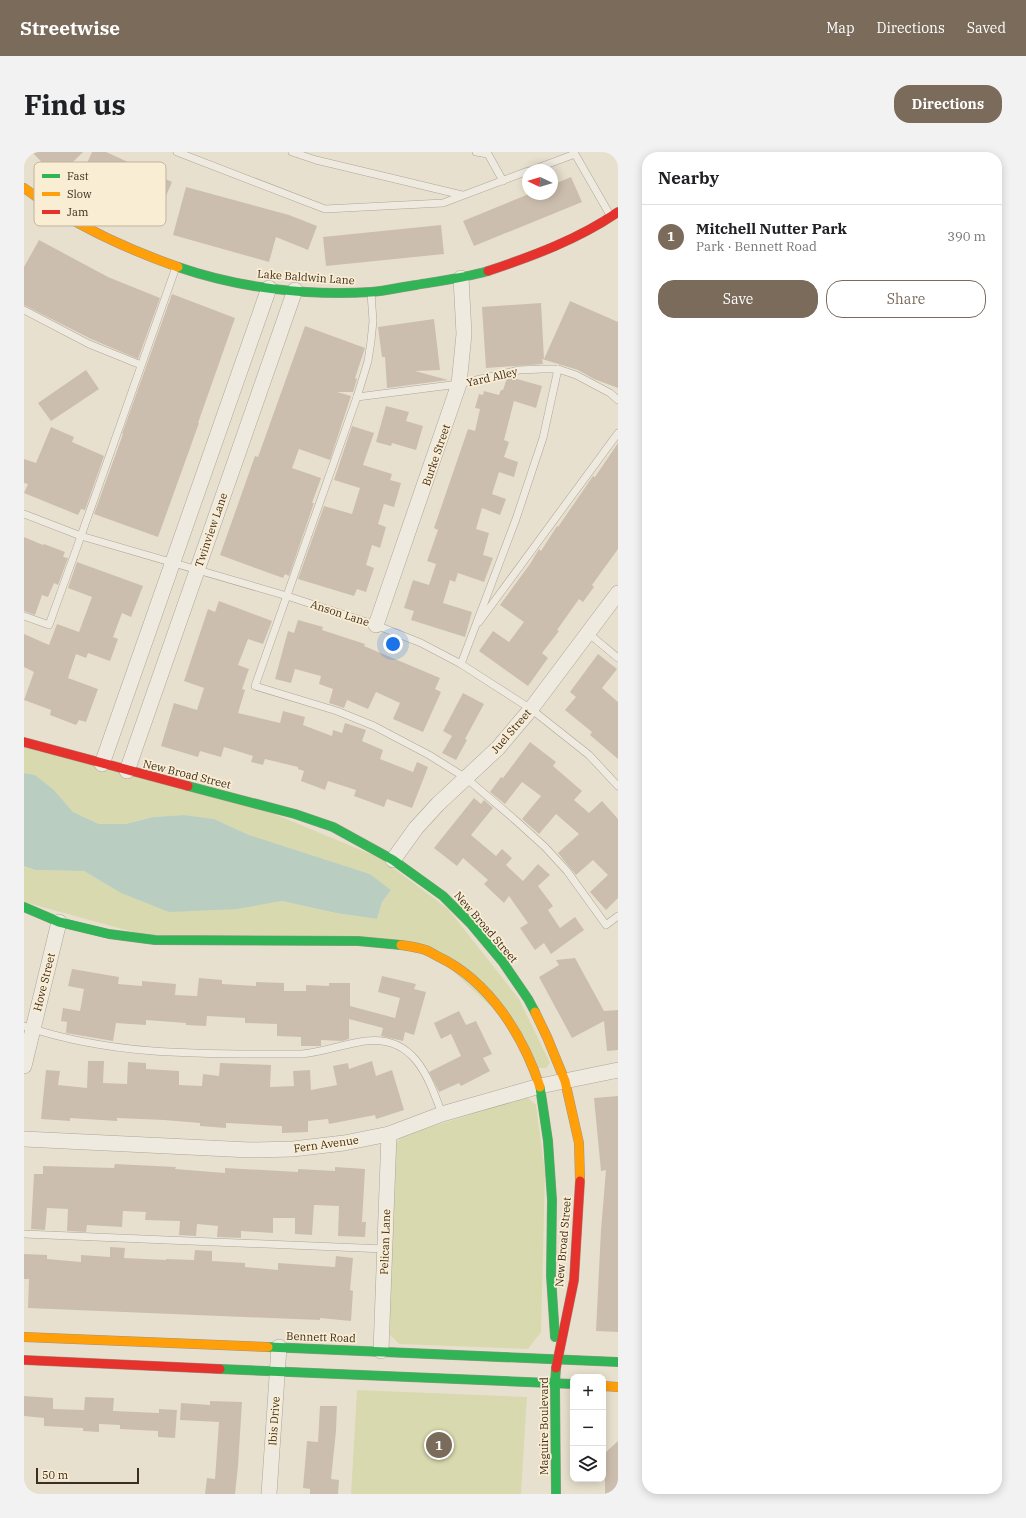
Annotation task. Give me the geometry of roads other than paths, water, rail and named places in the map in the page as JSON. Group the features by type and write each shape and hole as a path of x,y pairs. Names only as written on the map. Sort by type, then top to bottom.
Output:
{"street":[{"name":"Lake Baldwin Lane","path":"24,188 34,196"},
{"name":"Lake Baldwin Lane","path":"84,226 129,249 176,267 221,279 268,288 334,293 371,292 461,278 515,261 566,242 616,219"},
{"name":"Burke Street","path":"376,625 459,384 464,334 461,278"},
{"path":"102,764 268,288"},
{"name":"Twinview Lane","path":"127,771 295,290"},
{"name":"Juel Street","path":"393,860 416,828 438,804 498,748 531,710 618,593"},
{"name":"New Broad Street","path":"24,742 127,771 295,814 334,827 393,860 443,896 471,924 502,961 528,999 547,1037 565,1081 578,1143 580,1190 574,1280 557,1359"},
{"name":"New Broad Street","path":"24,908 59,922 109,934 155,940 358,941 393,943 423,949 452,963 482,988 506,1018 526,1053 540,1086 548,1141 552,1200 550,1276 557,1359"},
{"name":"Hove Street","path":"24,1066 28,1028 59,922"},
{"name":"Fern Avenue","path":"24,1139 250,1150 293,1149 344,1143 389,1134 442,1114 540,1086 618,1070"},
{"name":"Pelican Lane","path":"382,1351 389,1134"},
{"name":"Bennett Road","path":"24,1337 618,1362"},
{"name":"Ibis Drive","path":"269,1494 279,1347"},
{"name":"Maguire Boulevard","path":"556,1494 555,1383 557,1359"},
{"path":"24,1360 570,1384"},
{"path":"606,1386 618,1387"}],"lane":[{"path":"177,152 325,209 443,203 522,173"},
{"path":"292,152 316,160 463,195"},
{"path":"476,152 488,154 503,180"},
{"path":"548,164 575,154 616,219"},
{"path":"24,616 49,625 176,267"},
{"path":"371,292 372,321 368,361 357,397 255,686 337,711 374,726 429,754 466,778 514,818 545,847 566,871 606,925 618,916"},
{"path":"24,310 89,344 141,365"},
{"path":"461,664 516,519 543,438 558,369"},
{"name":"Yard Alley","path":"357,397 459,384 519,370 558,369 576,374 591,381 618,400"},
{"path":"473,631 618,433"},
{"name":"Anson Lane","path":"24,514 81,536 287,596 376,625 421,643 461,664 531,710 589,755 618,786"},
{"path":"588,633 618,658"},
{"path":"28,1028 111,1047 186,1054 302,1054 318,1052 365,1041 380,1041 396,1044 410,1053 422,1067 431,1083 442,1114"},
{"path":"24,1234 385,1249"}],"place":[{"name":"Mitchell Nutter Park","path":"439,1445"}]}
